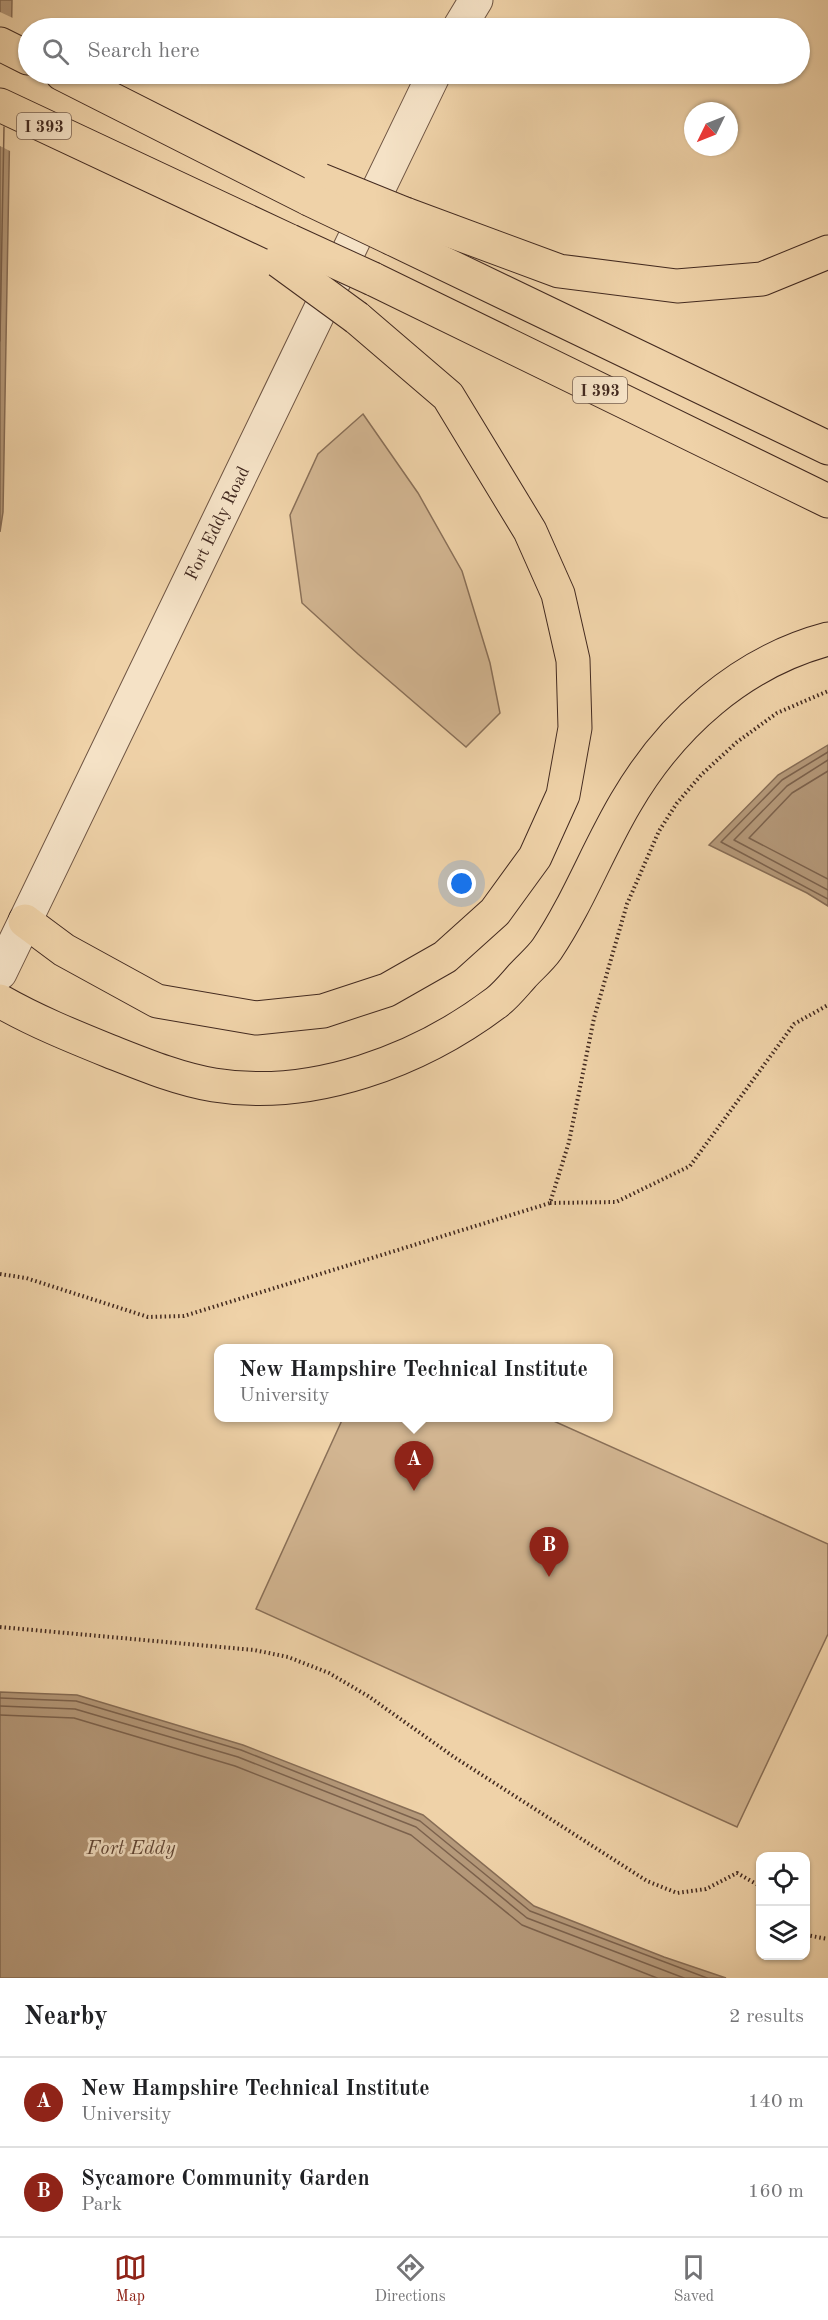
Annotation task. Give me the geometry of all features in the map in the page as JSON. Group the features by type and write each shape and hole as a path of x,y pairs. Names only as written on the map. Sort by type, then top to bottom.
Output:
{"highway":[{"path":"0,44 18,53"},
{"name":"I 393","path":"84,84 399,226 828,448"},
{"name":"I 393","path":"0,105 87,147 284,251 373,279 828,501"},
{"path":"399,226 559,271 677,286 762,279 828,252"},
{"path":"25,921 64,950 156,1001 256,1018 323,1011 387,990 445,957 495,912 535,857 563,795 575,728 573,660 558,594 530,531 448,396 357,318 284,251"},
{"path":"0,1001 35,1021 149,1067 213,1085 281,1089 347,1076 397,1061 442,1039 499,1001 546,951 626,801 664,745 712,697 770,661 800,646 828,639"}],"street":[{"path":"465,18 476,0"},
{"name":"Fort Eddy Road","path":"0,973 429,84"}],"path":[{"path":"550,1203 569,1143 594,1018 627,904 659,831 677,803 702,774 737,742 777,714 828,691"},
{"path":"0,1274 26,1278 148,1317 184,1316 550,1203 616,1202 690,1166 794,1024 828,1005"},
{"path":"0,1627 184,1642 254,1650 288,1657 329,1673 368,1696 454,1757 647,1881 677,1893 706,1888 737,1873 756,1884"},
{"path":"810,1936 828,1939"}],"shaded area":[{"path":"363,414 418,493 462,571 490,663 500,713 466,747 302,603 290,515 318,454"},
{"path":"341,1422 556,1422 828,1544 828,1634 737,1827 256,1609"}],"water":[{"path":"0,0 12,0 3,512 0,532"},
{"path":"828,745 828,906 807,893 709,845 778,775"},
{"name":"Fort Eddy","path":"0,1692 77,1695 243,1745 423,1815 534,1906 664,1957 726,1978 0,1978"}],"pier":[{"path":"0,12 15,19 12,152 0,146"}],"place":[{"name":"New Hampshire Technical Institute","path":"414,1491"},
{"name":"Sycamore Community Garden","path":"549,1577"}]}
